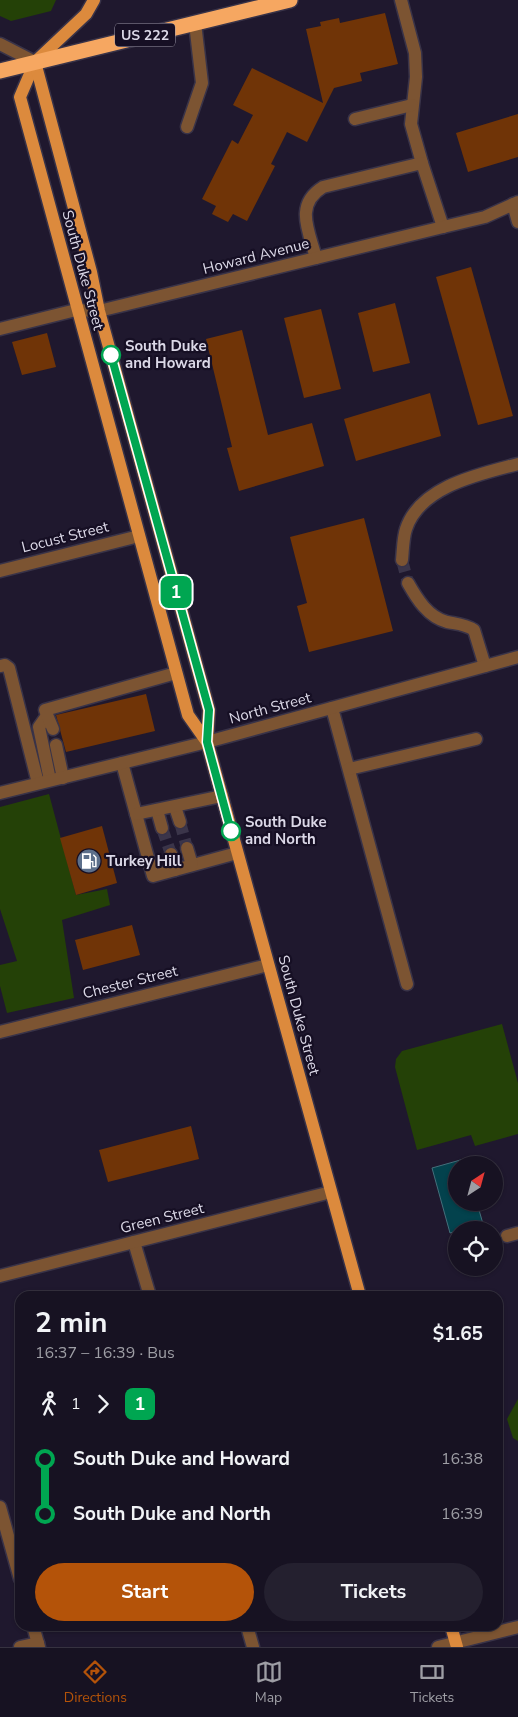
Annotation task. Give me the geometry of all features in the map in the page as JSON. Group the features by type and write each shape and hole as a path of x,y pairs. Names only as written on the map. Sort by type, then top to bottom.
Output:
{"highway":[{"name":"US 222","path":"0,71 290,0"}],"main road":[{"name":"South Duke Street","path":"94,0 86,14 35,62 20,97 76,310 188,716 207,742"},
{"name":"South Duke Street","path":"35,62 99,311 209,710 207,742 359,1291"},
{"path":"452,1631 456,1645"}],"street":[{"path":"401,0 415,54 416,77 411,124 443,227"},
{"path":"187,127 202,83 196,23"},
{"path":"0,44 35,62"},
{"path":"355,119 412,105"},
{"path":"316,258 305,215 306,206 314,192 323,187 422,163"},
{"path":"515,203 518,222"},
{"name":"Howard Avenue","path":"0,329 76,310 99,311 485,217 515,203"},
{"path":"402,560 405,530 414,512 425,500 466,478 518,464"},
{"name":"Locust Street","path":"0,571 139,536"},
{"path":"408,583 426,610 440,620 464,624 474,630 485,666"},
{"name":"North Street","path":"0,793 207,742 518,657"},
{"path":"0,666 5,665 9,668 50,780"},
{"path":"50,780 40,727 46,713 176,673"},
{"path":"332,708 407,984"},
{"path":"46,713 53,729"},
{"path":"348,769 476,739"},
{"path":"50,780 56,745"},
{"path":"122,763 153,876 238,853"},
{"path":"136,814 222,796"},
{"path":"175,807 180,822"},
{"path":"157,810 162,828"},
{"path":"187,848 192,865"},
{"path":"171,854 175,870"},
{"name":"Chester Street","path":"0,1031 268,965"},
{"name":"Green Street","path":"0,1276 331,1192"},
{"path":"134,1242 149,1291"},
{"path":"0,1507 2,1524 15,1564"},
{"path":"438,1647 456,1645 518,1627"},
{"path":"20,1647 39,1645 35,1631"},
{"path":"248,1631 253,1647"}],"green space":[{"path":"0,0 56,0 51,11 11,21 0,16"},
{"path":"49,794 76,895 107,889 110,905 62,920 74,998 7,1013 0,986 0,965 17,961 0,909 0,807"},
{"path":"502,1024 518,1083 518,1134 475,1146 471,1135 417,1150 395,1067 396,1059 402,1051"},
{"path":"518,1399 518,1441 513,1438 507,1419"}],"shaded area":[{"path":"448,1164 448,1211 479,1211 482,1221 448,1221 448,1226 432,1168"}],"building":[{"path":"385,13 398,64 360,73 362,81 334,88 307,142 287,132 271,164 275,166 247,221 233,214 228,222 212,214 216,206 202,199 232,140 238,144 253,115 233,105 252,68 323,103 306,29 321,26 320,22 339,18 340,23"},
{"path":"518,114 518,157 468,172 456,133"},
{"path":"471,267 513,416 478,425 436,277"},
{"path":"395,303 410,363 373,372 358,313"},
{"path":"321,309 341,389 304,398 284,318"},
{"path":"242,330 268,435 312,423 324,466 239,491 227,448 232,447 206,339"},
{"path":"47,333 56,367 22,375 12,342"},
{"path":"430,393 441,436 356,461 344,419"},
{"path":"364,518 393,631 309,652 297,606 307,603 290,537"},
{"path":"146,694 155,731 66,752 56,715"},
{"name":"Turkey Hill","path":"102,826 117,883 76,895 60,838"},
{"path":"132,925 140,955 83,970 75,940"},
{"path":"191,1126 199,1159 108,1182 99,1150"}],"tunnel":[{"path":"402,560 408,583"},
{"path":"180,822 187,848"},
{"path":"162,828 171,854"}],"bus line":[{"name":"1","path":"111,355 209,710 207,742 231,831"}],"place":[{"name":"South Duke and Howard","path":"111,355"},
{"name":"South Duke and North","path":"231,831"},
{"name":"Turkey Hill","path":"89,861"}]}
